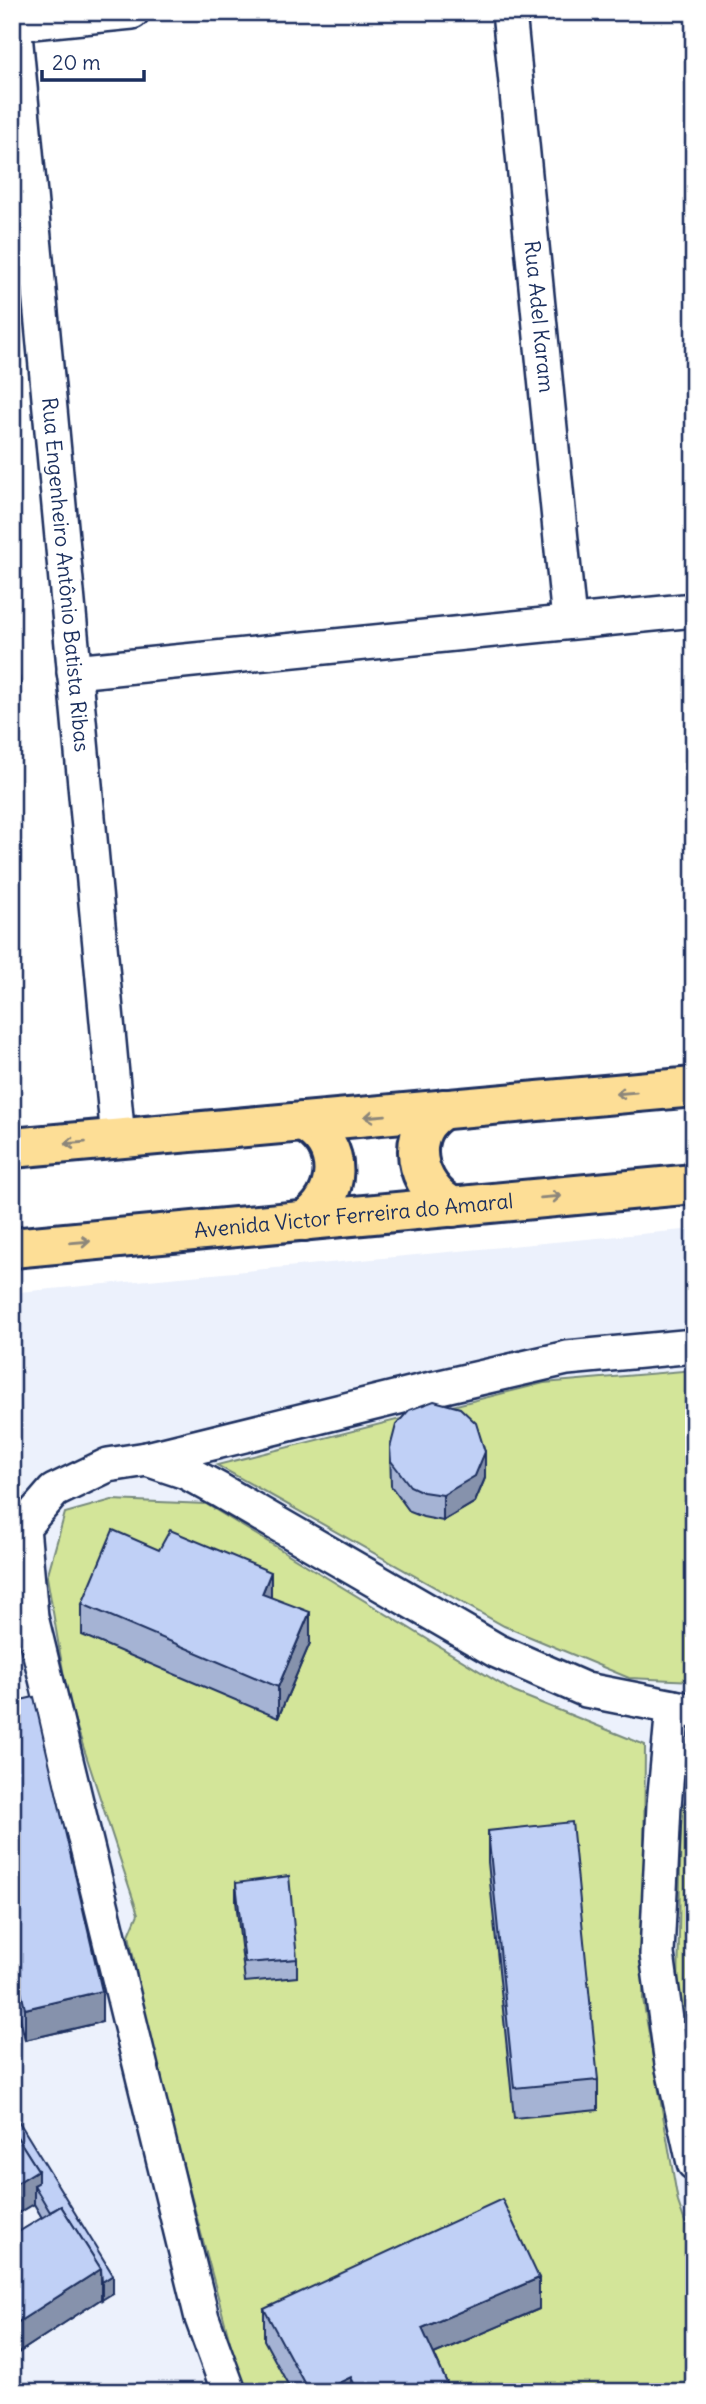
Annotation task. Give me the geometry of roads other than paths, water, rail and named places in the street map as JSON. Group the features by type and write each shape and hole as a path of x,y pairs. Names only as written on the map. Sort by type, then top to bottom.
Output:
{"highway":[{"path":"12,1148 694,1087"},
{"path":"444,1110 434,1116 426,1127 419,1144 418,1157 420,1170 428,1187 437,1197 453,1207"},
{"path":"303,1122 326,1142 333,1159 334,1171 326,1200 304,1221"},
{"name":"Avenida Victor Ferreira do Amaral","path":"12,1248 694,1184"}],"street":[{"path":"13,20 132,12"},
{"name":"Rua Adel Karam","path":"509,12 569,621"},
{"name":"Rua Engenheiro Antônio Batista Ribas","path":"13,20 25,286 74,672 118,1139"},
{"path":"74,672 694,610"},
{"path":"229,2392 202,2318 31,1617 23,1527 54,1491 108,1465 147,1459 567,1358 694,1346"},
{"path":"147,1459 186,1472 219,1490 497,1651 586,1690 683,1709 664,1805 657,1954 672,2064 694,2164"}]}
